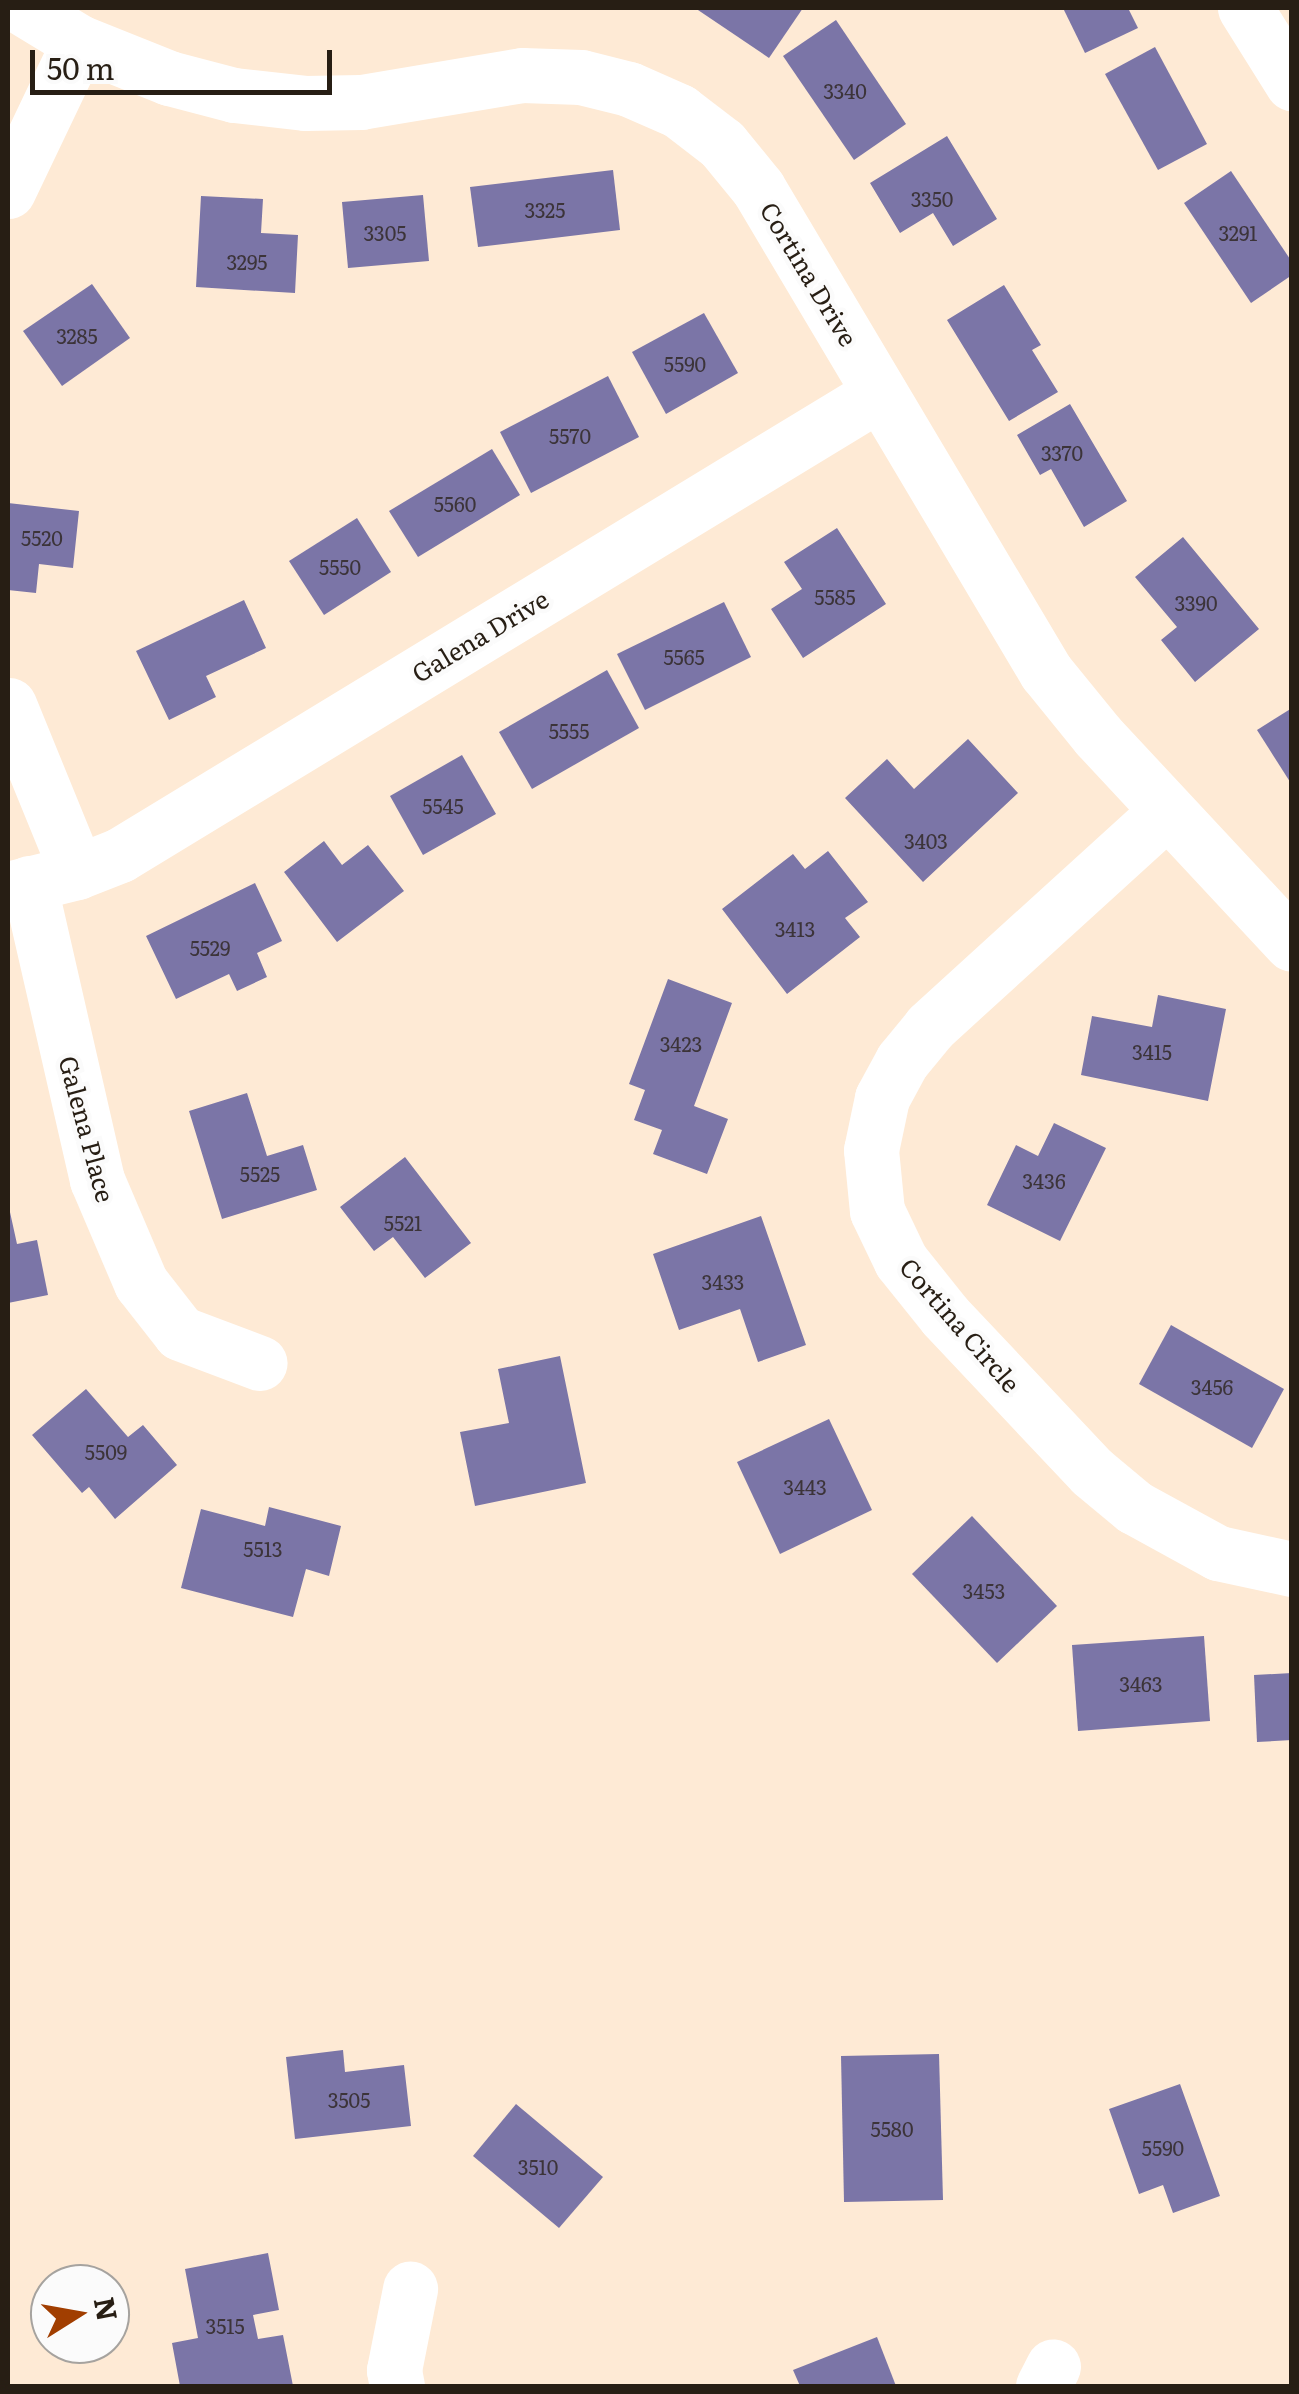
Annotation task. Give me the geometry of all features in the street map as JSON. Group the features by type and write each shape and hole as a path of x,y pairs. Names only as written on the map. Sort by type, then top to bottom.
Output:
{"street":[{"name":"Cortina Drive","path":"23,8 79,42 169,78 234,95 304,103 360,102 522,75 581,77 629,89 679,111 722,144 758,188 1046,672 1167,811 1292,944"},
{"path":"1246,8 1292,83"},
{"path":"8,191 79,42"},
{"name":"Galena Drive","path":"38,881 120,855 880,393"},
{"path":"9,705 38,881"},
{"name":"Cortina Circle","path":"1167,811 930,1027 902,1061 882,1098 871,1150 877,1210 901,1262 945,1316 1092,1472 1134,1507 1218,1553 1292,1569"},
{"name":"Galena Place","path":"38,881 96,1180 141,1284 180,1333 260,1362"},
{"path":"397,2386 394,2370 410,2289"}],"building":[{"path":"695,8 803,8 769,58"},
{"path":"1063,8 1128,8 1138,28 1085,53"},
{"path":"836,20 906,124 854,160 783,56"},
{"path":"1155,47 1207,144 1158,170 1105,74"},
{"path":"947,136 997,219 953,246 933,213 900,233 870,183"},
{"path":"613,170 620,230 478,247 470,187"},
{"path":"1231,171 1292,262 1292,275 1251,303 1184,203"},
{"path":"423,195 429,261 348,268 342,202"},
{"path":"201,196 263,199 261,233 298,235 295,293 196,287"},
{"path":"92,284 130,338 62,386 23,331"},
{"path":"1004,285 1041,345 1032,350 1058,392 1009,421 947,320"},
{"path":"704,313 738,373 666,414 632,352"},
{"path":"608,376 639,437 531,493 500,432"},
{"path":"1070,404 1127,501 1084,527 1051,469 1040,475 1017,435"},
{"path":"492,449 520,495 418,557 389,511"},
{"path":"8,503 79,511 73,568 39,564 36,593 8,590"},
{"path":"357,518 391,572 324,615 289,561"},
{"path":"837,528 886,604 803,658 771,609 802,589 784,562"},
{"path":"1183,537 1259,629 1195,682 1161,640 1177,627 1135,577"},
{"path":"244,600 266,648 206,676 216,697 169,720 136,651"},
{"path":"724,602 751,657 645,710 617,654"},
{"path":"607,670 639,728 532,789 499,732"},
{"path":"1292,708 1292,785 1257,730"},
{"path":"968,739 1018,793 923,882 845,798 887,759 914,789"},
{"path":"462,755 496,814 423,855 390,796"},
{"path":"324,841 342,865 368,845 404,891 337,942 284,872"},
{"path":"828,851 868,902 845,918 860,937 787,994 722,909 793,854 805,869"},
{"path":"255,883 282,941 257,953 267,977 237,991 229,974 176,999 146,936"},
{"path":"668,979 732,1003 694,1106 728,1119 707,1174 653,1154 662,1130 634,1120 645,1090 629,1084"},
{"path":"1158,995 1226,1009 1208,1101 1081,1075 1092,1016 1152,1027"},
{"path":"247,1093 267,1156 303,1145 317,1190 222,1219 189,1111"},
{"path":"1054,1123 1106,1148 1060,1241 987,1205 1016,1145 1038,1156"},
{"path":"405,1157 471,1243 425,1278 393,1237 374,1251 340,1207"},
{"path":"8,1203 17,1244 37,1240 48,1295 8,1303"},
{"path":"761,1216 806,1345 758,1362 740,1309 679,1330 653,1254"},
{"path":"1171,1325 1284,1389 1252,1448 1139,1384"},
{"path":"560,1356 586,1483 475,1506 460,1432 509,1423 498,1369"},
{"path":"86,1389 128,1437 143,1425 177,1465 115,1519 89,1487 82,1493 32,1435"},
{"path":"829,1419 872,1510 780,1554 737,1462"},
{"path":"269,1507 341,1526 329,1576 306,1569 293,1617 181,1588 201,1509 265,1526"},
{"path":"972,1516 1057,1606 997,1663 912,1574"},
{"path":"1204,1636 1210,1721 1078,1731 1072,1645"},
{"path":"1292,1673 1292,1740 1257,1742 1254,1675"},
{"path":"343,2050 345,2072 404,2065 411,2126 295,2139 286,2057"},
{"path":"939,2054 943,2200 844,2202 841,2056"},
{"path":"1180,2084 1220,2196 1173,2213 1163,2185 1139,2194 1109,2109"},
{"path":"516,2104 603,2177 559,2228 473,2156"},
{"path":"268,2253 279,2310 253,2315 258,2339 283,2335 293,2386 180,2386 172,2343 198,2338 185,2269"},
{"path":"877,2337 896,2386 800,2386 793,2370"}]}
